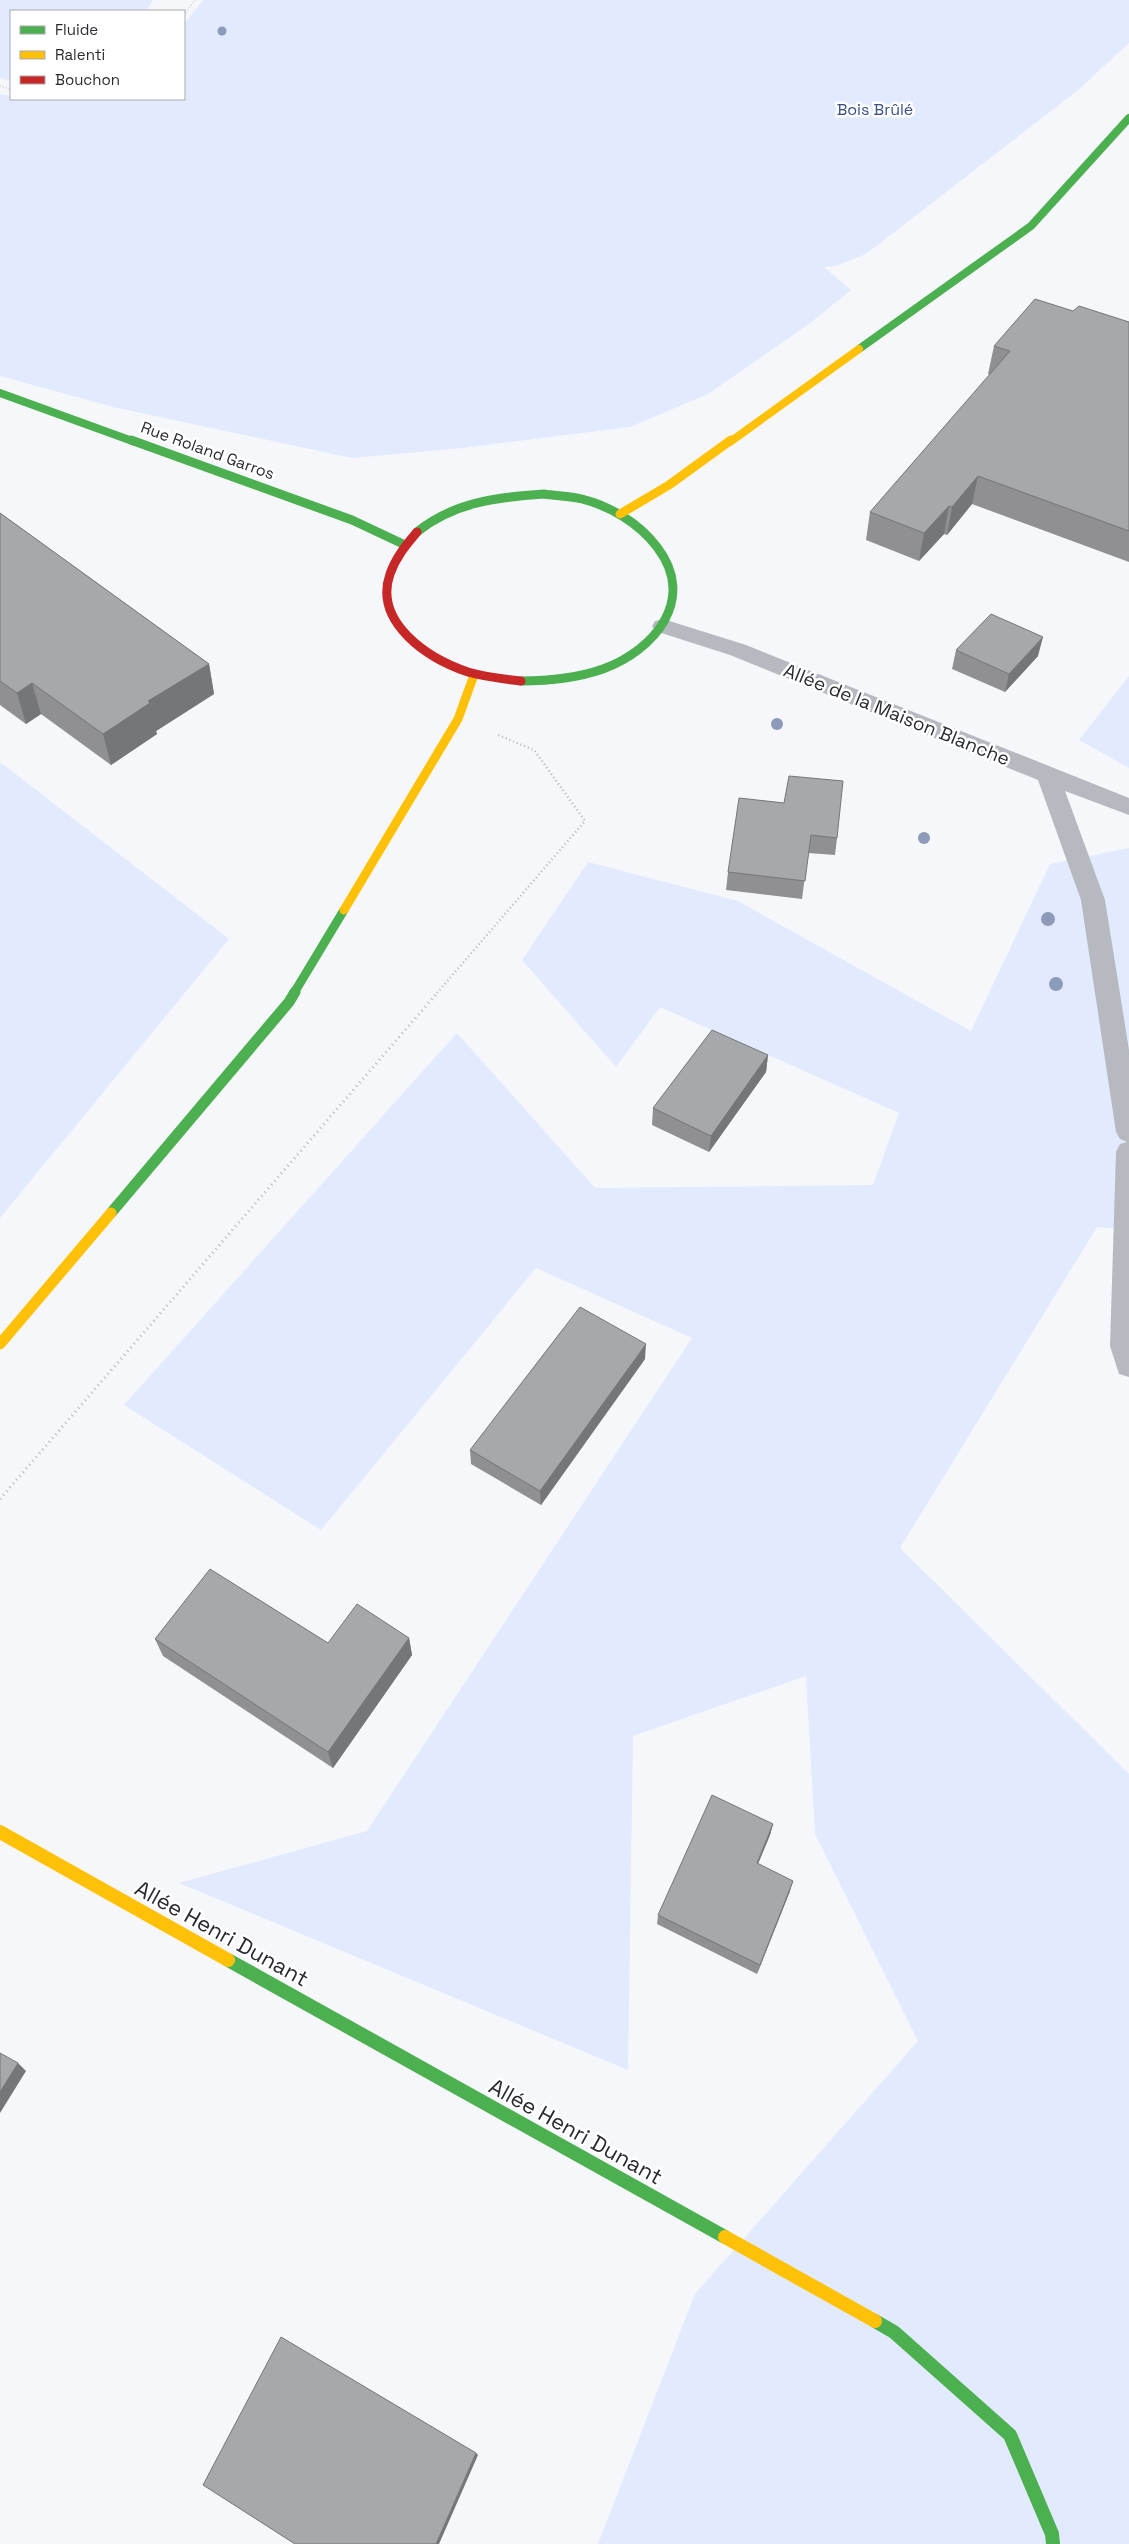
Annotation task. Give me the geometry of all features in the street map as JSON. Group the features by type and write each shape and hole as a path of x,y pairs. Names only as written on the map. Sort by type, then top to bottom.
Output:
{"main road":[{"path":"620,514 669,485 1031,226 1129,118"},
{"name":"Rue Roland Garros","path":"0,393 352,520 404,544"},
{"path":"544,494 584,500 620,514 652,536 671,564 675,595 662,626 638,650 604,669 571,677 518,682 474,674 433,658 403,633 387,603 388,572 404,544 429,521 463,505 502,496 544,494"},
{"path":"0,1344 289,1002 458,719 474,674"},
{"name":"Allée Henri Dunant","path":"0,1832 894,2332 1010,2435 1052,2534 1053,2544"}],"street":[{"name":"Allée de la Maison Blanche","path":"662,626 738,650 1129,807"},
{"path":"1048,774 1093,900 1129,1132"},
{"path":"1129,1152 1124,1346 1129,1365"}],"path":[{"path":"185,14 195,0"},
{"path":"0,1499 585,821 534,750 458,719"}],"green space":[{"path":"0,0 153,0 147,10 10,10 10,81 0,78"},
{"name":"Bois Brûlé","path":"203,0 1129,0 1129,43 1077,91 866,254 836,266 824,267 851,290 809,324 708,394 630,427 462,448 352,458 113,407 0,376 0,94 10,96 10,100 185,100 185,23"},
{"path":"1129,676 1129,768 1079,740"},
{"path":"0,762 229,939 0,1218"},
{"path":"1129,848 1129,1230 1097,1227 900,1548 1129,1774 1129,2544 598,2544 695,2294 918,2041 815,1834 806,1676 633,1736 628,2070 179,1883 367,1831 692,1338 536,1268 321,1530 124,1405 457,1033 595,1188 873,1185 899,1113 660,1007 616,1067 522,960 588,862 738,901 971,1031 1050,864"}],"building":[{"path":"1035,299 1073,311 1079,306 1129,322 1129,531 978,476 952,507 949,506 924,533 870,512 1010,351 994,346"},
{"path":"0,513 209,664 148,701 150,703 103,734 32,683 17,693 0,681"},
{"path":"991,614 1043,637 1009,674 956,650"},
{"path":"789,776 843,781 837,838 811,835 805,881 728,872 739,798 784,803"},
{"path":"712,1030 768,1055 711,1136 653,1108"},
{"path":"580,1307 646,1344 540,1491 470,1450"},
{"path":"210,1569 328,1643 357,1604 409,1638 328,1752 155,1639"},
{"path":"712,1795 773,1824 757,1863 793,1881 760,1965 658,1915"},
{"path":"0,2053 18,2063 0,2092"},
{"path":"281,2337 476,2453 436,2544 295,2544 203,2485"}],"traffic: fast":[{"path":"859,349 1031,226 1129,118"},
{"path":"0,393 352,520 403,544"},
{"path":"521,681 554,680 587,674 619,662 646,644 665,622 673,599 673,577 665,557 650,538 631,522 609,509 585,500 544,494"},
{"path":"417,532 430,521 460,507 494,499 544,494"},
{"path":"111,1213 289,1002 344,910"},
{"path":"228,1960 725,2237"},
{"path":"875,2321 894,2332 1010,2435 1052,2534 1053,2544"}],"traffic: slow":[{"path":"620,514 669,485 859,349"},
{"path":"344,910 458,719 474,675"},
{"path":"0,1344 111,1213"},
{"path":"0,1832 228,1960"},
{"path":"725,2237 875,2321"}],"traffic: jam":[{"path":"417,532 399,554 389,575 387,596 392,615 403,632 440,661 465,671 500,679 521,681"}]}
